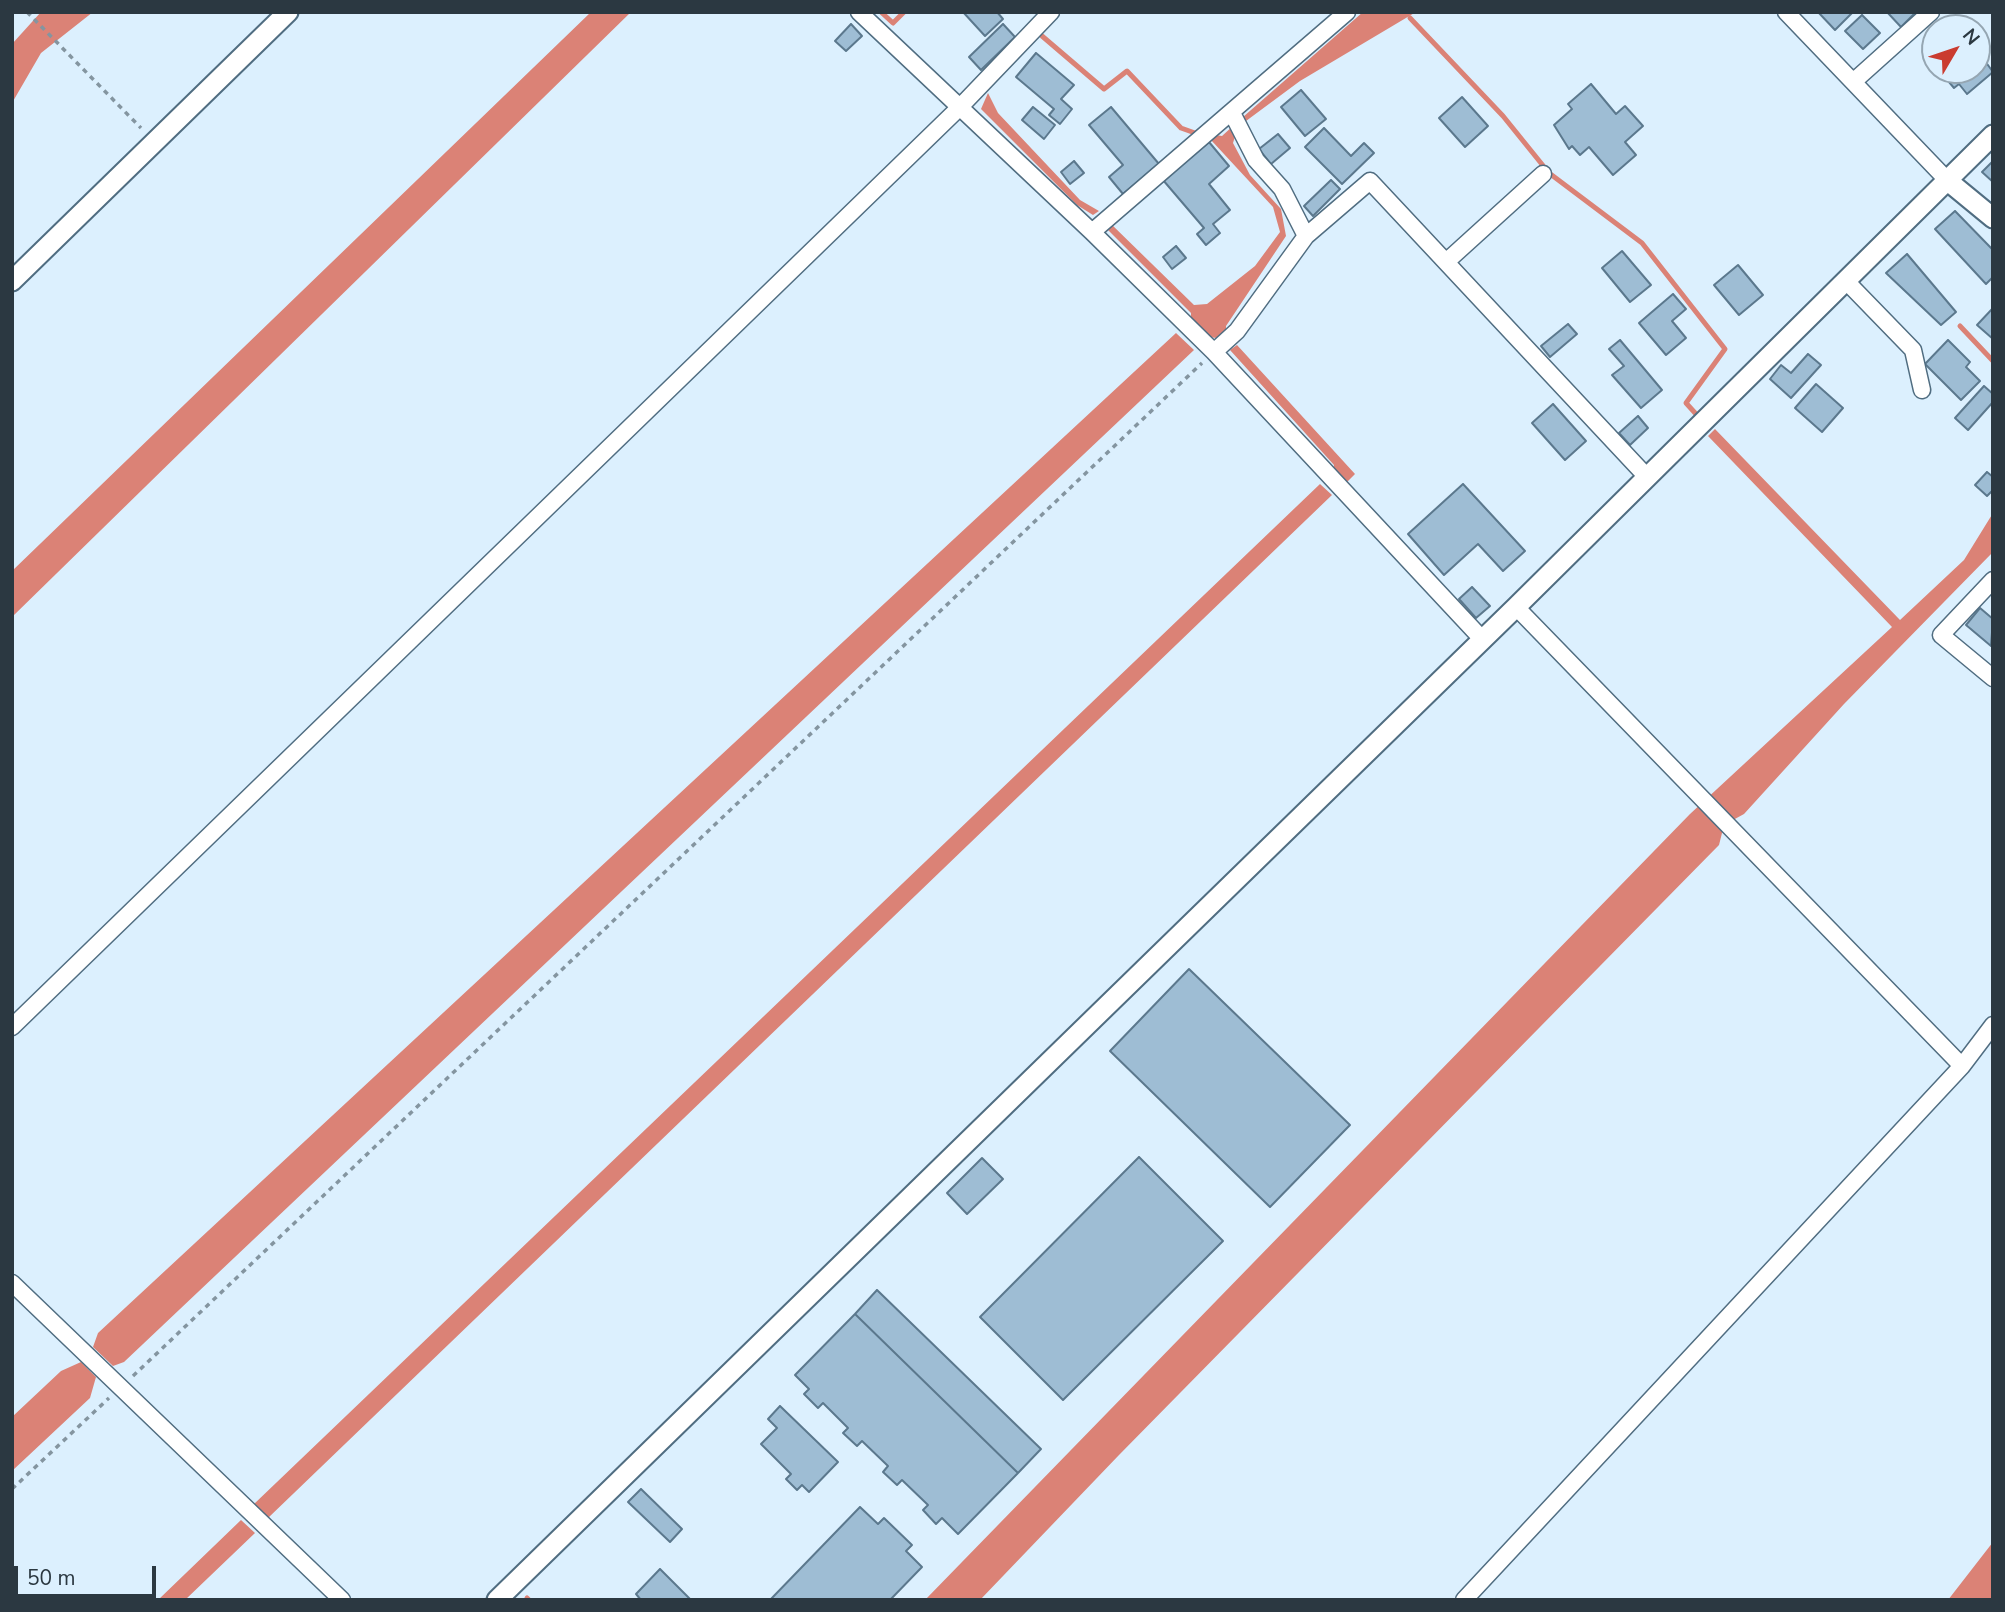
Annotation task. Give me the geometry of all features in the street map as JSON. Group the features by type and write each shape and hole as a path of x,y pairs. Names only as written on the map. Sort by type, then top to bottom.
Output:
{"street":[{"path":"12,281 288,12"},
{"path":"859,12 1092,232 1214,352 1482,639"},
{"path":"12,1027 960,107 1051,12"},
{"path":"1092,232 1347,12"},
{"path":"1787,12 1948,181 1993,218"},
{"path":"1853,82 1931,12"},
{"path":"1232,113 1256,160 1282,189 1306,236"},
{"path":"498,1600 1516,607 1993,135"},
{"path":"1446,262 1543,174"},
{"path":"1214,352 1237,331 1306,236 1370,181 1647,477"},
{"path":"1846,281 1913,350 1922,390"},
{"path":"1993,580 1941,635 1993,678"},
{"path":"1516,607 1962,1066"},
{"path":"1464,1600 1962,1066 1993,1025"},
{"path":"12,1283 342,1600"}],"path":[{"path":"27,12 155,142"},
{"path":"12,1489 1214,352"}],"shaded area":[{"path":"41,12 93,12 41,53 12,103 12,44"},
{"path":"591,12 631,12 12,617 12,571"},
{"path":"1363,12 1416,12 1300,81 1246,121 1243,117"},
{"path":"988,93 998,113 1080,200 1099,211 1093,215 1077,205 981,109"},
{"path":"1234,125 1237,130 1233,143 1250,175 1281,209 1286,236 1226,326 1226,333 1217,338 1207,337 1191,320 1191,313 1104,226 1109,222 1194,305 1207,304 1255,266 1280,232 1273,207 1211,140 1216,135 1222,136"},
{"path":"1176,333 1194,350 124,1362 113,1366 93,1347 98,1333"},
{"path":"1237,345 1355,474 1345,484 1333,472 1334,465 1230,350"},
{"path":"1715,429 1900,620 1964,560 1993,513 1993,552 1844,704 1744,814 1733,820 1722,833 1719,845 980,1600 925,1600 1690,814 1892,627 1708,436"},
{"path":"1320,484 1332,495 268,1518 254,1504"},
{"path":"81,1362 96,1377 90,1398 12,1471 12,1417 61,1371"},
{"path":"241,1520 255,1533 185,1600 158,1600"},
{"path":"1993,1542 1993,1600 1948,1600"}],"building":[{"path":"963,12 997,12 1003,19 985,36"},
{"path":"1818,12 1853,12 1835,30"},
{"path":"1887,12 1916,12 1901,27"},
{"path":"1862,15 1880,33 1863,49 1845,31"},
{"path":"851,24 862,36 846,51 835,41"},
{"path":"1003,24 1015,37 981,70 969,57"},
{"path":"1036,53 1074,85 1061,99 1072,109 1060,124 1049,115 1054,109 1016,77"},
{"path":"1591,84 1616,114 1625,106 1643,126 1625,142 1636,155 1613,175 1589,147 1580,155 1572,146 1569,149 1554,125 1572,109 1568,104"},
{"path":"1959,84 1979,84 1967,94"},
{"path":"1301,90 1326,119 1305,136 1281,107"},
{"path":"1462,97 1488,126 1465,147 1439,118"},
{"path":"1033,107 1055,125 1044,139 1022,120"},
{"path":"1111,107 1159,164 1123,194 1109,177 1123,165 1089,125"},
{"path":"1324,128 1351,156 1364,143 1374,153 1342,184 1305,147"},
{"path":"1278,134 1290,148 1271,164 1259,149"},
{"path":"1209,142 1229,166 1209,184 1230,210 1213,224 1220,233 1206,245 1197,234 1204,228 1163,180"},
{"path":"1074,161 1084,173 1070,184 1061,172"},
{"path":"1993,161 1993,182 1982,172"},
{"path":"1331,180 1340,189 1313,216 1304,206"},
{"path":"1955,211 1993,250 1993,277 1986,284 1935,229"},
{"path":"1176,246 1186,258 1172,269 1163,257"},
{"path":"1622,251 1651,285 1630,302 1602,268"},
{"path":"1907,254 1956,312 1941,325 1886,273"},
{"path":"1738,265 1763,295 1739,315 1714,285"},
{"path":"1673,294 1686,309 1672,321 1686,338 1666,355 1639,323"},
{"path":"1993,308 1993,339 1977,325"},
{"path":"1568,324 1577,334 1550,357 1541,346"},
{"path":"1620,340 1662,390 1641,408 1612,375 1624,366 1609,349"},
{"path":"1948,340 1970,362 1966,367 1980,381 1961,400 1925,364"},
{"path":"1808,354 1821,365 1791,398 1770,379 1781,365 1791,373"},
{"path":"1816,384 1843,408 1822,432 1795,408"},
{"path":"1984,386 1993,394 1993,402 1968,430 1955,418"},
{"path":"1553,404 1586,441 1565,460 1532,423"},
{"path":"1638,416 1648,428 1630,445 1619,433"},
{"path":"1987,472 1993,477 1993,490 1987,496 1975,485"},
{"path":"1463,484 1525,551 1503,571 1478,544 1444,575 1408,534"},
{"path":"1472,587 1490,606 1476,618 1459,599"},
{"path":"1980,608 1993,619 1991,646 1966,625"},
{"path":"1189,969 1350,1125 1270,1207 1110,1051"},
{"path":"1139,1157 1223,1241 1063,1400 980,1317"},
{"path":"982,1158 1003,1179 967,1214 947,1193"},
{"path":"877,1290 1041,1449 1018,1473 855,1314"},
{"path":"855,1314 1018,1473 958,1534 942,1518 936,1524 923,1510 928,1505 902,1480 897,1485 883,1472 888,1466 862,1441 857,1446 843,1433 848,1428 823,1403 818,1408 804,1394 809,1389 795,1375"},
{"path":"780,1406 838,1462 809,1492 802,1485 797,1490 786,1479 791,1474 761,1444 777,1428 768,1419"},
{"path":"641,1489 682,1529 670,1542 628,1502"},
{"path":"860,1507 878,1524 884,1518 912,1545 906,1551 922,1567 890,1600 770,1600"},
{"path":"660,1569 691,1600 641,1600 636,1594"}],"waterway":[{"path":"881,12 893,23 904,12"},
{"path":"1410,18 1503,116 1549,173 1642,243 1725,349 1686,403 1696,414"},
{"path":"1042,36 1104,89 1127,71 1181,128 1195,133"},
{"path":"1960,326 1993,361"}]}
